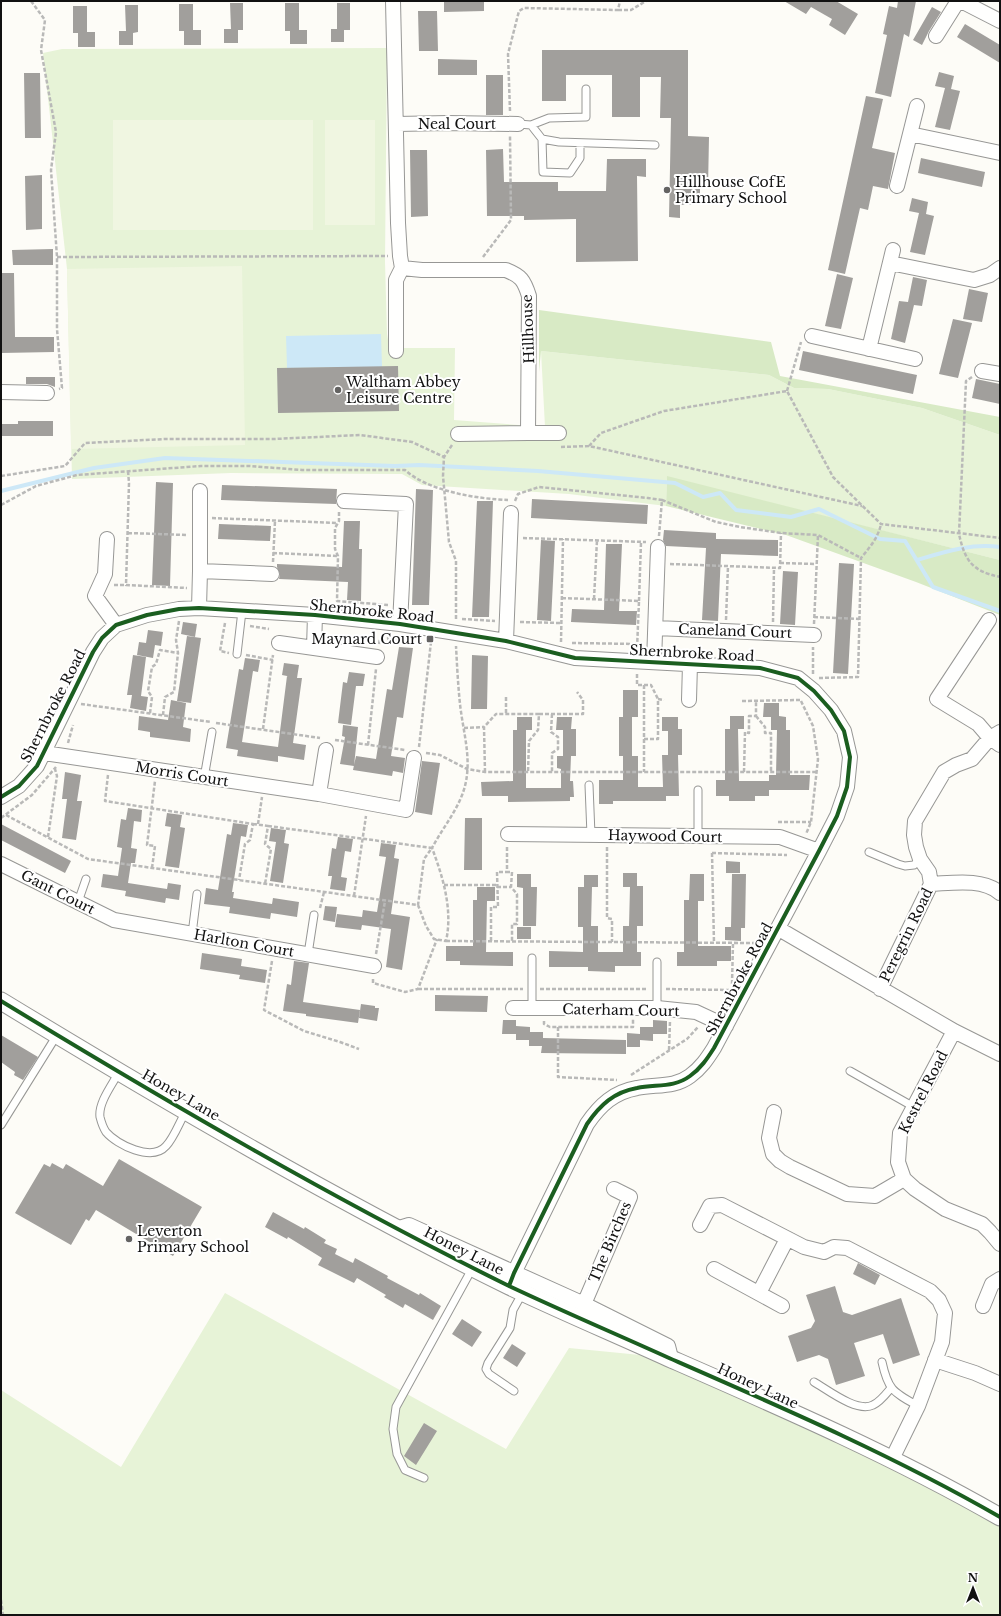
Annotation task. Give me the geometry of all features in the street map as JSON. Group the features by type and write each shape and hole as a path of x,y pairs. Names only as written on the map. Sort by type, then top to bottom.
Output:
{"street":[{"path":"393,1 397,124 398,223 401,262 396,280 396,351"},
{"path":"936,36 958,1"},
{"path":"962,1 1000,21"},
{"path":"897,186 917,106"},
{"name":"Neal Court","path":"397,124 520,124"},
{"path":"910,134 1000,153"},
{"path":"869,349 891,257 974,280 990,275 1000,268"},
{"name":"Hillhouse","path":"401,262 422,270 506,270 518,275 526,285 528,296 528,433"},
{"path":"812,336 915,359"},
{"path":"982,371 999,372"},
{"path":"1,392 47,393"},
{"path":"455,439 528,433 559,440"},
{"path":"199,608 200,491"},
{"path":"344,501 406,504 400,624"},
{"path":"506,641 510,537 514,506"},
{"path":"107,539 105,574 95,596 116,625"},
{"path":"654,662 659,545"},
{"path":"200,571 272,574"},
{"name":"Shernbroke Road","path":"1,797 19,786 38,766 93,652 102,638 116,625 147,615 181,609 199,608 315,615 400,624 456,639 506,641 561,649 575,658 760,668 798,678 812,690 831,710 844,731 850,757 847,787 837,816 779,929 704,1064 690,1077 669,1085 637,1088 626,1091 616,1095 598,1108 587,1124 515,1284"},
{"path":"314,648 315,615"},
{"path":"989,620 937,698 997,738"},
{"name":"Caneland Court","path":"656,628 814,635"},
{"path":"275,643 377,657"},
{"path":"689,700 690,664"},
{"name":"Peregrin Road","path":"880,989 931,884 929,872 920,859 914,834 916,821 944,772 956,765 972,759 997,738"},
{"path":"319,794 328,743"},
{"name":"Morris Court","path":"44,753 156,771 319,794 406,810 410,754"},
{"name":"Haywood Court","path":"508,834 780,837 819,851"},
{"name":"Gant Court","path":"1,864 114,920"},
{"path":"931,884 974,883 988,886 1000,893"},
{"name":"Harlton Court","path":"114,920 374,966"},
{"path":"779,929 954,1031 1000,1054"},
{"name":"Honey Lane","path":"1,1001 186,1111 396,1229 473,1267 515,1284 671,1358 892,1459 1000,1517"},
{"name":"Caterham Court","path":"513,1008 664,1008 696,1012 726,1026"},
{"name":"Kestrel Road","path":"904,1179 898,1162 900,1133 954,1031"},
{"path":"774,1112 769,1138 773,1154 780,1161 790,1167 847,1194 875,1196 904,1179 945,1209 982,1224 1000,1244"},
{"name":"The Birches","path":"584,1304 630,1197 614,1188"},
{"path":"700,1225 710,1206 722,1205 804,1247 824,1252 834,1247 847,1248 930,1291 939,1300 945,1313 942,1342 918,1406 892,1459"},
{"name":"Honey Lane","path":"396,1229 409,1225 515,1284 584,1304 668,1346 671,1358"},
{"path":"759,1293 786,1239"},
{"path":"714,1269 782,1306"},
{"path":"983,1306 992,1284 1000,1279"},
{"path":"935,1360 975,1373 1000,1384"}],"lane":[{"path":"520,124 549,118 586,117 586,89"},
{"path":"520,124 542,139 559,142 655,146"},
{"path":"542,139 543,172 570,173 580,158 580,143"},
{"path":"237,654 242,611"},
{"path":"204,778 212,732"},
{"path":"589,785 591,835"},
{"path":"698,790 705,836"},
{"path":"869,852 905,866 914,865 920,859"},
{"path":"78,902 86,879"},
{"path":"192,934 197,894"},
{"path":"308,954 314,914"},
{"path":"532,958 532,989 538,1009"},
{"path":"657,962 657,989 664,1008"},
{"path":"1,1125 57,1035"},
{"path":"850,1071 914,1106"},
{"path":"119,1072 101,1106 100,1117 106,1131 120,1142 142,1153 155,1153 166,1146 186,1111"},
{"path":"424,1478 405,1470 397,1454 393,1429 396,1407 473,1267"},
{"path":"514,1391 489,1374 486,1370 488,1363 510,1328 515,1284"},
{"path":"882,1362 886,1378 891,1388 918,1406"},
{"path":"814,1382 856,1406 873,1405 891,1388"}],"path":[{"path":"31,1 45,20 42,50 56,132 51,170 57,257 56,329 62,388 47,393"},
{"path":"618,10 620,1"},
{"path":"479,270 480,262 511,220 520,124 508,54 519,11 524,8 561,10 631,10 646,1"},
{"path":"57,257 401,262"},
{"path":"812,336 800,342 787,391 833,477 881,524 1000,538"},
{"path":"982,371 966,381 959,534 965,557 971,564 987,573 1000,577"},
{"path":"589,446 601,433 664,411 787,391"},
{"path":"1,476 65,466 85,443 158,440 274,439 360,435 412,442 444,457"},
{"path":"455,439 444,457 443,476 449,542 456,561 456,639 460,705 467,748 467,769 465,787 453,816 424,859 418,905 426,926 434,939 446,941 771,942"},
{"path":"559,440 862,506"},
{"path":"1,505 36,486 77,475 200,466 249,466 302,470 405,470 411,475 444,490 492,499 514,506 518,494 539,487 662,500 716,522 740,528 781,533 818,535 861,558"},
{"path":"128,471 129,483 126,585 199,589"},
{"path":"510,537 641,542 659,545 662,500"},
{"path":"344,501 340,501 339,521 335,528 335,549 338,556 337,601 401,606"},
{"path":"200,518 338,524"},
{"path":"272,574 275,521"},
{"path":"818,535 812,678 858,677 861,558 879,533 881,524"},
{"path":"128,533 200,535"},
{"path":"658,563 780,568 781,533"},
{"path":"562,539 561,649 638,644"},
{"path":"594,599 597,540"},
{"path":"641,542 637,685 651,685 658,699 658,739 644,739"},
{"path":"273,553 338,556"},
{"path":"780,563 816,564"},
{"path":"726,631 728,566"},
{"path":"773,633 774,568"},
{"path":"562,598 639,601"},
{"path":"163,715 165,697 174,692 178,653 176,640 181,609"},
{"path":"263,729 275,643 269,629 271,613"},
{"path":"814,617 859,619"},
{"path":"225,623 220,651 273,660"},
{"path":"368,745 380,639 397,638 400,624"},
{"path":"431,642 419,752 440,755 467,769 485,772 817,772"},
{"path":"150,713 152,696 148,691 152,667 156,664 160,650 178,653"},
{"path":"644,685 644,772"},
{"path":"742,700 801,701 812,690"},
{"path":"485,772 484,727 496,714 583,714 584,700 577,692"},
{"path":"506,697 506,714"},
{"path":"658,699 664,700"},
{"path":"756,701 756,716 765,726 765,733 771,733 772,772"},
{"path":"712,853 796,855 812,822 818,759 813,726 801,701"},
{"path":"69,702 263,729 328,743 368,745 410,754"},
{"path":"528,772 529,741 538,730 539,714"},
{"path":"552,714 551,732 558,737 558,749 552,753 552,772"},
{"path":"744,772 745,732 749,733 749,716 756,716"},
{"path":"64,756 74,722"},
{"path":"464,728 484,727"},
{"path":"110,763 105,801 253,824 432,848"},
{"path":"48,837 57,776 55,768"},
{"path":"152,868 155,846 147,845 156,771"},
{"path":"258,824 264,787"},
{"path":"354,896 368,803"},
{"path":"6,815 88,859 418,905"},
{"path":"239,880 245,844 250,840 253,824"},
{"path":"265,884 271,849 265,844 268,826"},
{"path":"507,872 508,834"},
{"path":"607,835 607,918 612,918 612,942"},
{"path":"705,836 712,853 714,943"},
{"path":"432,848 444,885 449,928 446,941"},
{"path":"491,941 491,907 498,907 497,872 512,872 511,887 517,894 517,924 512,924 512,941"},
{"path":"444,885 511,887"},
{"path":"314,914 321,907 324,892"},
{"path":"385,901 374,966 373,983 405,992 418,989 732,990 733,943"},
{"path":"418,989 437,939"},
{"path":"274,948 264,1010 304,1031 359,1049"},
{"path":"538,1009 544,1024 550,1027 632,1027 633,1008"},
{"path":"664,1008 669,1051"},
{"path":"630,1076 687,1039 707,1017"},
{"path":"558,1027 558,1077 619,1080 626,1091"},
{"path":"1,1600 3,1615"}],"green space":[{"path":"387,48 385,262 387,334 389,346 402,348 455,348 454,420 545,427 541,351 769,375 794,388 828,389 922,408 1000,435 1000,560 667,477 666,506 569,494 422,485 402,474 231,473 72,479 67,269 43,53 62,49"},
{"path":"113,120 313,120 313,230 113,230"},
{"path":"325,120 375,120 375,225 325,225"},
{"path":"242,266 245,445 71,449 67,269"},
{"path":"539,310 771,342 780,376 1000,417 1000,435 922,408 828,389 794,388 769,375 541,351 539,372"},
{"path":"667,476 1000,560 1000,615 916,582 786,535 666,506"},
{"path":"225,1293 506,1449 569,1348 671,1358 1000,1519 1000,1615 1,1615 1,1390 121,1467"}],"water":[{"path":"381,334 382,367 287,368 286,336"}],"building":[{"path":"444,1 484,1 484,11 444,12"},
{"path":"784,1 836,1 858,14 845,35 829,25 832,19 811,7 806,14"},
{"path":"898,1 916,1 909,37 904,34 891,97 875,93 887,35 883,34 889,6 897,8"},
{"path":"230,3 243,3 243,30 238,30 238,43 224,43 224,29 231,29"},
{"path":"285,3 299,3 299,30 307,30 307,44 290,44 290,31 285,31"},
{"path":"337,3 350,3 350,30 344,30 344,42 331,42 331,29 337,29"},
{"path":"179,4 193,4 193,30 201,30 201,45 184,45 184,31 179,31"},
{"path":"125,5 138,5 138,32 133,33 133,45 119,45 119,31 126,31"},
{"path":"73,6 87,6 87,32 95,32 95,47 78,47 78,33 73,33"},
{"path":"932,7 941,12 922,45 913,40"},
{"path":"418,11 437,11 438,51 419,51"},
{"path":"965,24 1000,45 1000,63 957,37"},
{"path":"542,50 688,50 688,136 709,137 708,188 700,188 700,205 680,205 680,218 669,217 671,118 660,118 661,77 640,77 640,117 612,117 612,75 566,75 566,101 542,101"},
{"path":"438,59 477,60 477,75 438,75"},
{"path":"939,72 954,76 951,89 960,91 950,130 935,127 945,88 935,86"},
{"path":"24,73 40,73 41,138 25,138"},
{"path":"486,75 503,75 503,115 486,115"},
{"path":"866,96 883,99 872,148 895,153 888,189 873,186 868,210 860,208 845,274 828,270"},
{"path":"503,149 504,182 558,182 558,191 606,191 607,159 646,159 646,177 637,176 638,261 576,262 576,219 524,220 524,216 487,216 486,150"},
{"path":"410,150 427,150 428,216 411,217"},
{"path":"921,158 985,172 982,187 918,173"},
{"path":"42,175 42,229 26,230 25,176"},
{"path":"912,198 928,202 926,214 934,216 925,255 910,252 919,213 909,211"},
{"path":"53,249 53,265 13,265 12,250"},
{"path":"1,273 14,273 15,337 54,337 54,352 1,353"},
{"path":"837,274 853,278 841,329 825,326"},
{"path":"913,277 927,280 922,306 914,305 905,343 891,339 899,301 908,302"},
{"path":"969,289 988,293 982,322 963,319"},
{"path":"953,319 972,323 958,378 939,374"},
{"path":"803,351 917,375 913,394 799,370"},
{"name":"Waltham Abbey Leisure Centre","path":"398,366 399,411 278,413 277,368"},
{"path":"26,377 55,377 55,387 47,384 26,384"},
{"path":"976,379 1000,384 1000,404 972,398"},
{"path":"18,421 53,421 53,436 1,436 1,424 18,424"},
{"path":"156,482 173,483 170,586 152,585"},
{"path":"222,485 337,489 336,504 221,500"},
{"path":"416,489 433,490 429,605 412,605"},
{"path":"532,499 648,505 647,524 531,518"},
{"path":"477,501 493,501 489,617 472,617"},
{"path":"344,521 360,521 359,549 362,549 361,601 347,600 348,582 279,579 280,574 277,564 342,567"},
{"path":"219,524 271,526 270,541 218,539"},
{"path":"664,530 716,533 716,539 778,540 778,556 721,554 718,621 702,620 706,548 666,546 663,540"},
{"path":"541,540 555,541 551,621 537,620"},
{"path":"606,544 622,544 619,611 637,611 636,625 571,622 572,609 604,610"},
{"path":"839,563 854,564 848,674 833,673"},
{"path":"783,571 798,572 795,625 780,624"},
{"path":"183,622 197,624 195,637 181,634"},
{"path":"148,630 163,632 161,646 155,645 153,658 137,655 139,642 146,643"},
{"path":"187,636 201,638 191,703 177,701"},
{"path":"399,647 413,648 403,718 397,717 391,756 405,758 403,773 393,771 392,776 353,770 356,756 376,759 387,689 392,690"},
{"path":"133,655 146,657 141,696 148,697 146,711 130,708 132,695 127,695"},
{"path":"472,655 488,656 487,709 471,709"},
{"path":"245,658 260,660 258,672 253,671 242,742 278,747 287,676 302,678 293,743 306,745 304,760 278,756 278,762 237,756 238,750 226,748 239,669 243,670"},
{"path":"284,663 299,665 297,678 282,675"},
{"path":"349,672 365,674 363,686 356,686 351,725 338,723 343,682 347,683"},
{"path":"623,690 638,690 638,717 632,717 632,756 638,756 638,787 663,787 662,755 668,755 668,731 662,731 662,717 678,717 678,729 682,729 682,755 678,755 679,796 666,796 666,801 613,801 613,804 599,804 599,780 623,780 623,756 619,756 619,717 623,717"},
{"path":"171,700 186,703 183,727 191,729 190,742 150,737 150,732 138,730 139,716 168,720"},
{"path":"764,703 779,703 779,716 786,717 786,730 790,730 790,775 810,775 809,790 769,790 769,796 755,796 755,801 729,801 729,796 716,796 716,780 725,780 725,729 730,729 730,716 744,716 744,729 738,729 739,781 769,781 769,775 776,775 777,730 771,730 771,717 763,717"},
{"path":"517,717 532,717 532,730 526,730 526,788 561,788 561,769 557,768 557,756 563,756 563,730 556,730 557,717 572,717 571,729 576,729 576,756 571,756 570,781 573,781 574,797 570,797 570,801 508,802 508,796 482,796 481,782 513,781 513,730 517,730"},
{"path":"343,725 358,727 354,766 340,764 345,737 342,736"},
{"path":"422,761 440,763 432,815 415,812"},
{"path":"65,772 81,775 77,801 82,801 76,840 62,838 67,799 62,799"},
{"path":"128,808 142,810 141,822 134,821 131,848 137,849 135,863 131,863 128,883 167,889 168,883 181,885 179,900 166,898 165,903 125,896 126,891 101,887 103,874 118,876 122,848 117,847 121,819 126,820"},
{"path":"167,813 182,815 180,827 185,828 179,868 165,866 171,827 165,826"},
{"path":"465,818 482,818 482,870 464,870"},
{"path":"233,823 248,825 246,837 241,836 232,892 234,892 233,898 272,904 273,898 299,902 297,917 271,913 270,919 229,913 230,907 204,904 206,888 218,890 227,834 231,835"},
{"path":"1,824 71,861 65,873 1,840"},
{"path":"271,828 286,830 284,843 289,844 283,883 270,881 276,842 269,841"},
{"path":"338,837 353,839 351,852 345,851 341,877 347,878 345,891 330,889 332,876 328,876 332,848 336,849"},
{"path":"381,843 396,845 394,858 399,859 391,914 410,917 402,970 386,967 391,929 362,925 361,930 335,927 337,914 362,917 363,910 377,912 386,857 379,856"},
{"path":"726,861 740,862 740,873 726,873"},
{"path":"623,873 637,873 637,886 643,886 643,926 629,926 630,887 623,887"},
{"path":"517,874 531,874 531,887 537,887 536,926 523,926 523,888 517,887"},
{"path":"690,874 704,874 704,901 698,901 698,946 731,946 731,961 717,961 717,966 677,966 677,952 684,952 684,900 689,900"},
{"path":"732,874 746,874 745,928 741,928 741,941 725,940 725,927 731,927"},
{"path":"584,875 598,875 598,887 584,887"},
{"path":"477,887 495,887 495,901 487,901 486,952 513,952 513,966 460,965 460,961 446,961 446,946 473,946 473,900 477,900"},
{"path":"578,887 592,887 591,926 598,926 598,952 623,952 623,926 637,926 637,952 641,952 641,966 615,966 615,972 588,971 588,967 549,967 549,951 583,952 583,927 578,927"},
{"path":"325,906 337,907 335,922 323,920"},
{"path":"517,927 531,927 531,939 517,939"},
{"path":"202,953 242,959 241,966 267,970 265,983 239,979 240,975 200,969"},
{"path":"294,961 309,963 303,1002 360,1010 358,1023 306,1016 306,1014 283,1011 287,984 291,985"},
{"path":"435,995 488,996 487,1012 435,1011"},
{"path":"361,1004 379,1008 377,1021 359,1018"},
{"path":"503,1020 516,1020 516,1034 502,1034"},
{"path":"653,1020 667,1021 667,1034 653,1034 653,1041 640,1040 640,1047 627,1047 627,1033 640,1034 640,1027 653,1027"},
{"path":"516,1026 530,1027 530,1032 543,1032 543,1038 626,1040 626,1054 541,1053 542,1046 529,1046 529,1040 516,1040"},
{"path":"1,1035 38,1057 23,1080 14,1075 15,1072 1,1062"},
{"name":"Leverton Primary School","path":"119,1159 202,1207 173,1256 96,1210 89,1221 86,1219 71,1245 15,1213 44,1164 50,1167 52,1163 63,1169 66,1164 103,1186"},
{"path":"273,1212 304,1229 305,1227 326,1240 324,1243 337,1249 335,1254 353,1263 355,1258 388,1276 387,1278 419,1295 420,1293 441,1306 433,1320 405,1304 403,1308 384,1297 386,1295 357,1278 354,1283 318,1265 322,1258 288,1237 287,1239 265,1227"},
{"path":"858,1263 880,1275 875,1285 853,1274"},
{"path":"835,1286 843,1312 852,1315 901,1298 920,1355 893,1364 883,1334 854,1343 865,1376 836,1385 828,1359 819,1355 797,1362 788,1336 811,1328 815,1321 806,1295"},
{"path":"462,1319 482,1332 472,1347 452,1334"},
{"path":"512,1344 526,1353 517,1367 503,1358"},
{"path":"424,1423 437,1431 416,1465 404,1456"}],"waterway":[{"path":"1,491 94,468 165,458 395,466 419,465 538,471 675,483 703,497 720,493 736,510 791,517 819,509 880,539 905,541 933,587 1000,611"},
{"path":"917,560 947,551 968,547 1000,547"}],"cycle path":[{"path":"1,797 19,786 37,766 93,652 102,638 116,625 147,615 179,609 199,608 315,615 400,624 506,641 575,658 760,668 798,678 814,691 831,710 844,731 850,757 847,787 837,816 709,1056 697,1070 684,1080 671,1084 629,1090 614,1096 602,1105 587,1124 509,1286"},
{"path":"1,1001 252,1149 444,1253 509,1286 837,1433 919,1473 1000,1517"}],"place":[{"name":"Hillhouse CofE Primary School","path":"667,190"},
{"name":"Waltham Abbey Leisure Centre","path":"338,390"},
{"name":"Maynard Court","path":"430,639"},
{"name":"Leverton Primary School","path":"129,1239"}]}
